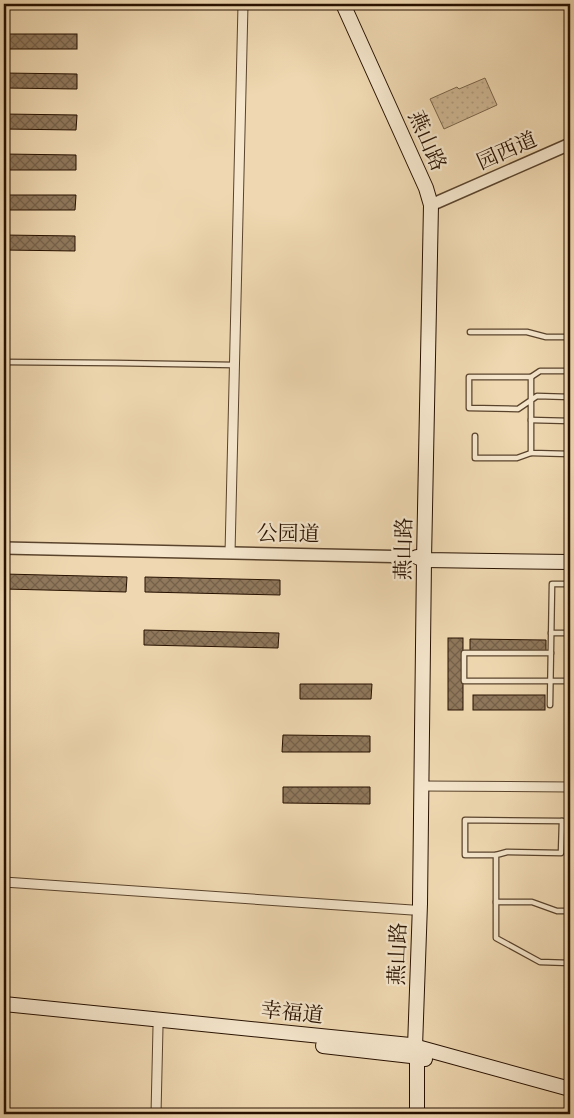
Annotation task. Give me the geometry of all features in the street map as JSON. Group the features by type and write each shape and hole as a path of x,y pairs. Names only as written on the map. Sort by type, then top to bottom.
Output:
{"main road":[{"name":"燕山路","path":"335,4 419,190 423,212 420,558 422,786 420,904 410,1114"},
{"name":"燕山路","path":"343,4 426,188 431,205 412,910 413,1051 417,1114"},
{"name":"公园道","path":"420,558 570,562"},
{"name":"幸福道","path":"4,1004 413,1051 570,1089"},
{"name":"幸福道","path":"4,1011 413,1051 570,1096"}],"street":[{"path":"230,553 243,6"},
{"name":"园西道","path":"431,205 570,144"},
{"path":"4,252 4,276"},
{"name":"公园道","path":"4,548 420,558"},
{"path":"422,786 570,787"},
{"path":"4,882 412,910"},
{"path":"156,1114 158,1027"}],"lane":[{"path":"470,332 527,332 546,337 570,337"},
{"path":"4,362 234,365"},
{"path":"570,371 540,371 531,377 469,377 469,408 518,409 537,396 570,396"},
{"path":"531,377 531,453"},
{"path":"531,420 570,421"},
{"path":"475,436 475,458 517,458 531,453 570,454"},
{"path":"550,705 552,584 570,584"},
{"path":"551,633 570,633"},
{"path":"551,653 464,653 464,681 570,681"},
{"path":"562,821 561,853 507,852 496,856 465,855 465,820 562,821 570,822"},
{"path":"496,856 496,938 540,962 570,963"},
{"path":"496,902 532,902 557,911 570,911"}],"shaded area":[{"path":"485,78 497,105 444,129 430,99 457,87 459,89"}],"building":[{"path":"4,4 78,4 78,9 4,8"},
{"path":"4,34 77,34 77,49 4,49"},
{"path":"4,73 77,74 77,89 4,88"},
{"path":"4,114 77,115 76,130 4,129"},
{"path":"4,154 76,155 76,170 4,170"},
{"path":"4,195 76,195 75,210 4,210"},
{"path":"4,235 75,236 75,251 4,250"},
{"path":"4,574 127,577 126,592 4,589"},
{"path":"145,577 280,580 280,595 145,592"},
{"path":"565,596 570,596 570,611 565,611"},
{"path":"144,630 279,633 278,648 144,645"},
{"path":"448,638 463,638 463,710 448,710"},
{"path":"470,639 546,640 546,655 470,654"},
{"path":"300,684 372,684 371,699 300,699"},
{"path":"473,695 545,695 545,710 473,710"},
{"path":"283,735 370,736 370,752 282,752"},
{"path":"283,787 370,787 370,804 283,803"}]}
